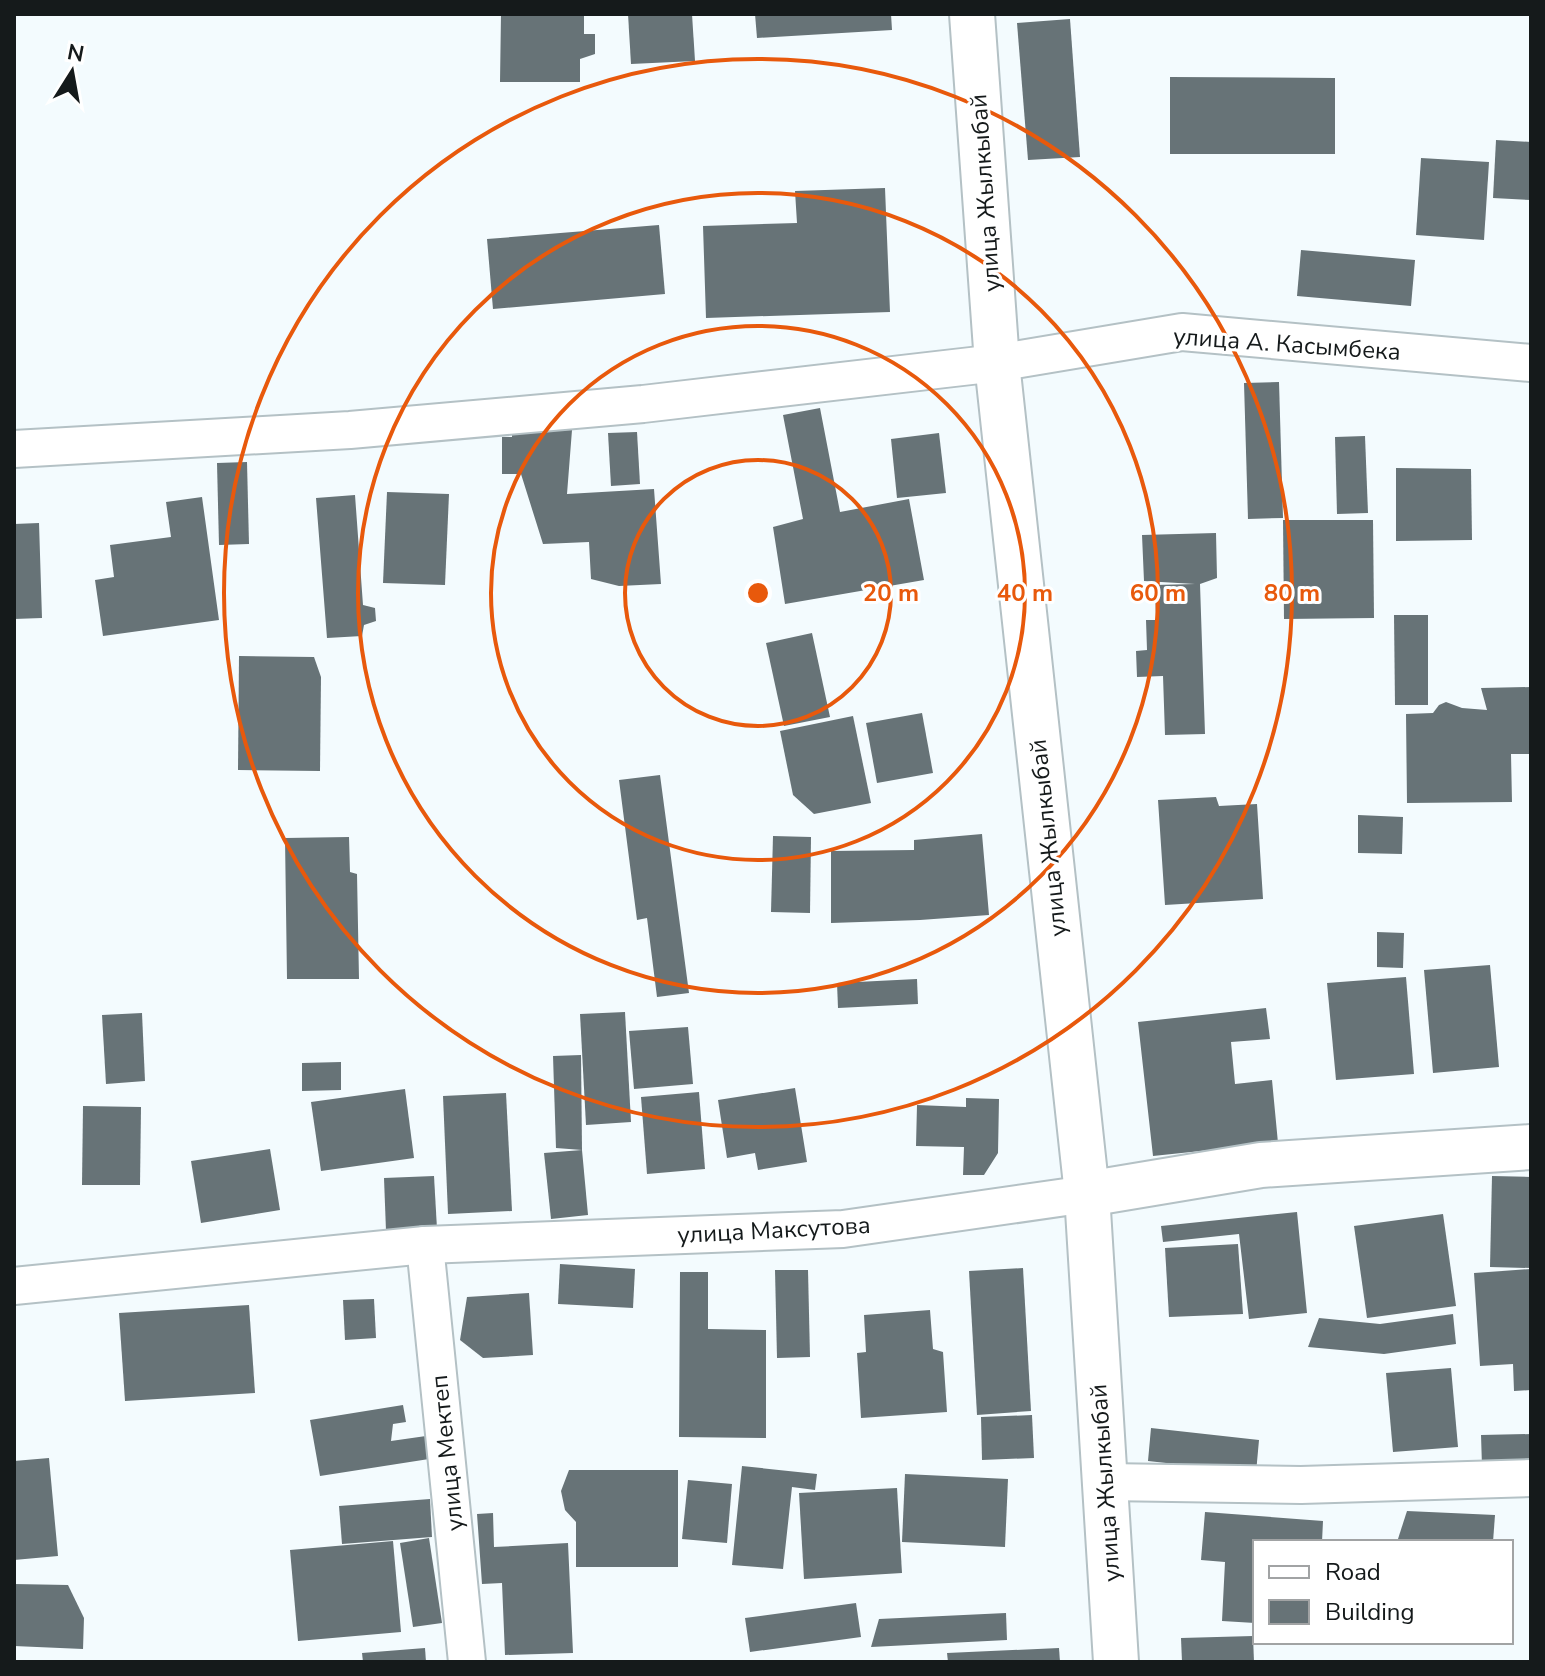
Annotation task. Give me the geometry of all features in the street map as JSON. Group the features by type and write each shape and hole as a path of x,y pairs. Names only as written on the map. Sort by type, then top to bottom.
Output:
{"street":[{"name":"улица Жылкыбай","path":"972,14 997,363 1087,1194 1116,1662"},
{"name":"улица А. Касымбека","path":"14,449 350,430 628,406 997,363 1182,332 1531,363"},
{"name":"улица Максутова","path":"14,1286 425,1245 843,1229 1261,1165 1531,1147"},
{"name":"улица Мектеп","path":"425,1245 467,1662"},
{"path":"1105,1482 1301,1485 1531,1478"}],"building":[{"path":"501,14 584,14 584,34 595,34 595,54 580,59 580,82 500,82"},
{"path":"628,14 692,14 695,61 631,64"},
{"path":"755,14 891,14 892,30 757,38"},
{"path":"1070,19 1080,157 1028,160 1017,23"},
{"path":"1170,77 1335,78 1335,154 1170,154"},
{"path":"1496,140 1531,142 1531,200 1493,198"},
{"path":"1421,158 1489,162 1484,240 1416,235"},
{"path":"885,188 890,312 706,318 703,226 797,223 795,191"},
{"path":"659,225 665,294 493,309 487,239"},
{"path":"1301,250 1415,260 1411,306 1297,296"},
{"path":"1279,382 1283,518 1248,519 1244,383"},
{"path":"820,408 840,512 909,499 924,580 785,604 773,527 803,519 783,415"},
{"path":"572,430 567,494 654,489 661,584 619,586 591,579 589,542 543,544 521,474 502,474 502,437 512,437 512,431"},
{"path":"637,432 640,484 611,486 608,433"},
{"path":"939,433 946,493 897,498 891,439"},
{"path":"1365,436 1368,513 1337,514 1335,437"},
{"path":"247,462 249,544 219,545 217,463"},
{"path":"1396,468 1471,469 1472,540 1396,541"},
{"path":"387,492 449,494 445,585 383,583"},
{"path":"355,495 363,605 375,608 376,621 364,625 362,636 327,638 316,498"},
{"path":"202,497 219,620 103,636 95,580 114,577 110,545 171,537 166,502"},
{"path":"1283,520 1373,520 1374,618 1284,619"},
{"path":"39,523 42,618 14,619 14,524"},
{"path":"1216,533 1217,578 1200,584 1205,734 1165,735 1163,676 1137,677 1136,651 1147,650 1146,620 1156,620 1155,585 1195,584 1144,581 1142,535"},
{"path":"1394,615 1428,615 1428,705 1395,705"},
{"path":"812,633 830,717 784,726 766,643"},
{"path":"239,656 314,657 321,677 320,771 238,770"},
{"path":"1531,687 1531,754 1511,754 1512,802 1407,803 1406,714 1433,713 1446,702 1462,708 1487,710 1481,688"},
{"path":"922,713 933,773 877,783 866,723"},
{"path":"853,716 871,803 814,814 793,795 780,731"},
{"path":"660,775 689,993 657,997 647,918 637,920 619,780"},
{"path":"1216,797 1219,806 1257,804 1263,899 1165,905 1158,800"},
{"path":"1358,815 1403,817 1402,854 1358,853"},
{"path":"982,834 989,915 831,923 831,851 914,850 914,840"},
{"path":"773,836 811,837 810,913 771,912"},
{"path":"349,837 350,872 357,874 359,979 287,979 285,838"},
{"path":"1377,932 1404,933 1403,968 1377,967"},
{"path":"1490,965 1499,1067 1433,1073 1424,970"},
{"path":"1406,977 1414,1074 1336,1080 1327,983"},
{"path":"917,979 918,1004 838,1008 837,983"},
{"path":"1266,1008 1270,1039 1231,1042 1235,1084 1272,1080 1278,1143 1153,1156 1138,1022"},
{"path":"625,1012 631,1122 586,1125 580,1014"},
{"path":"142,1013 145,1081 106,1084 102,1015"},
{"path":"688,1027 693,1084 634,1089 629,1031"},
{"path":"581,1055 582,1150 556,1148 553,1056"},
{"path":"341,1062 341,1090 302,1091 302,1063"},
{"path":"795,1088 807,1162 758,1170 755,1153 727,1158 718,1100"},
{"path":"405,1089 414,1158 321,1171 311,1102"},
{"path":"699,1092 705,1169 647,1174 641,1097"},
{"path":"506,1093 512,1211 448,1214 443,1096"},
{"path":"966,1098 999,1099 998,1153 984,1175 963,1175 964,1147 916,1146 917,1105 966,1107"},
{"path":"83,1106 141,1107 140,1185 82,1185"},
{"path":"270,1149 280,1210 201,1223 191,1161"},
{"path":"582,1150 588,1215 551,1219 544,1153"},
{"path":"434,1176 437,1229 386,1231 384,1178"},
{"path":"1492,1176 1531,1177 1531,1268 1490,1267"},
{"path":"1297,1212 1307,1313 1249,1319 1239,1234 1163,1242 1161,1226"},
{"path":"1443,1214 1456,1306 1367,1318 1354,1226"},
{"path":"1238,1244 1243,1314 1169,1317 1165,1248"},
{"path":"560,1264 635,1269 633,1308 558,1304"},
{"path":"1023,1268 1031,1411 977,1415 969,1271"},
{"path":"1531,1269 1531,1390 1514,1391 1513,1364 1480,1366 1474,1273"},
{"path":"775,1270 808,1270 810,1357 777,1358"},
{"path":"680,1272 708,1272 708,1329 766,1330 766,1438 679,1437"},
{"path":"529,1293 533,1355 483,1358 460,1340 467,1297"},
{"path":"374,1299 376,1338 345,1340 343,1300"},
{"path":"249,1305 255,1393 125,1401 119,1313"},
{"path":"930,1310 933,1349 943,1352 947,1412 861,1418 857,1353 866,1352 864,1315"},
{"path":"1453,1314 1456,1344 1384,1354 1308,1347 1319,1318 1380,1324"},
{"path":"1451,1368 1458,1447 1393,1452 1386,1373"},
{"path":"403,1405 406,1422 393,1424 391,1441 426,1436 429,1459 320,1476 310,1420"},
{"path":"1032,1415 1034,1458 982,1460 981,1417"},
{"path":"1151,1428 1259,1440 1256,1473 1148,1461"},
{"path":"1531,1434 1531,1467 1482,1467 1481,1435"},
{"path":"49,1458 58,1556 14,1560 14,1461"},
{"path":"742,1466 817,1474 815,1490 792,1487 783,1569 732,1565"},
{"path":"569,1470 678,1470 678,1567 576,1567 576,1522 565,1510 561,1491"},
{"path":"905,1474 1008,1479 1005,1547 902,1542"},
{"path":"688,1480 732,1484 727,1543 682,1539"},
{"path":"897,1488 902,1573 804,1579 799,1493"},
{"path":"430,1499 432,1537 342,1544 339,1506"},
{"path":"1407,1511 1495,1515 1493,1540 1398,1540"},
{"path":"1205,1512 1323,1521 1322,1540 1253,1540 1253,1623 1222,1621 1225,1562 1201,1560"},
{"path":"493,1513 494,1547 568,1543 573,1653 505,1655 502,1583 482,1584 477,1514"},
{"path":"429,1538 442,1623 413,1627 400,1543"},
{"path":"393,1541 401,1632 298,1641 290,1550"},
{"path":"14,1584 68,1585 84,1618 83,1649 14,1646"},
{"path":"856,1603 861,1637 750,1652 745,1618"},
{"path":"1006,1613 1007,1640 871,1647 879,1619"},
{"path":"1253,1636 1254,1662 1182,1662 1181,1638"},
{"path":"425,1648 426,1662 363,1662 362,1653"},
{"path":"1059,1648 1060,1662 948,1662 947,1653"}]}
